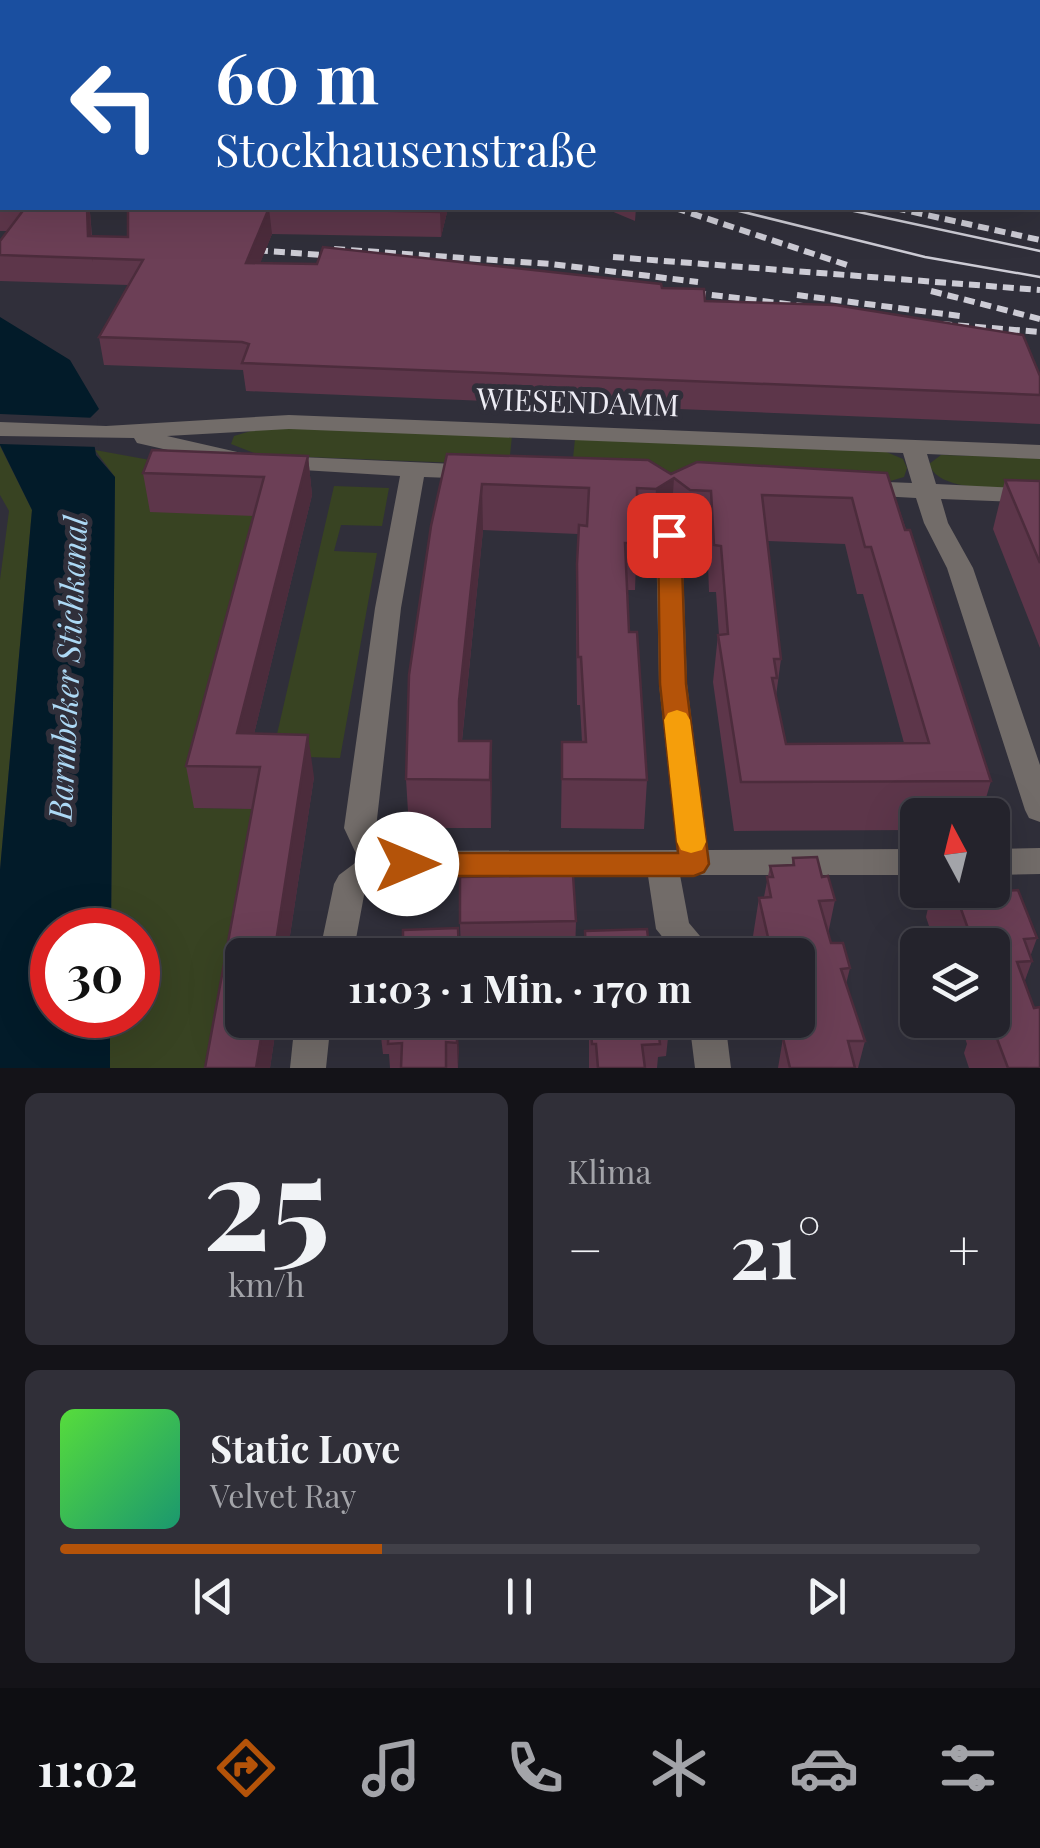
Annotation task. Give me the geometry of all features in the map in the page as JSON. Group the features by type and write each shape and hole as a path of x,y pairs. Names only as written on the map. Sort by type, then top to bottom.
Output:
{"street":[{"name":"WIESENDAMM","path":"0,430 106,432 307,422 1040,452"},
{"path":"230,458 222,451 220,439 226,430 240,424"},
{"name":"WIESENDAMM","path":"106,432 230,458 502,473"},
{"path":"913,447 938,529 957,559 1040,810"},
{"path":"413,469 388,608 360,828 362,846 382,860 407,864 900,862"},
{"path":"828,487 1040,496"},
{"path":"669,535 678,864 673,930 681,938"},
{"path":"339,938 350,884 382,860"},
{"path":"1010,862 1040,861"},
{"path":"308,1068 311,1038"},
{"path":"709,1038 713,1068"}],"green space":[{"path":"265,427 512,436 509,465 259,455 231,444 234,436"},
{"path":"575,439 884,451 903,459 907,468 904,477 887,482 572,468"},
{"path":"0,446 32,510 0,870 0,580 9,511 0,495"},
{"path":"95,450 161,462 269,516 194,808 265,809 244,938 225,938 228,1038 223,1068 110,1068 110,1038 160,1038 160,908 111,908 115,477"},
{"path":"941,455 1040,458 1040,488 978,487 947,481 935,474 929,464"},
{"path":"334,486 389,488 382,526 341,525 334,551 377,553 340,758 272,756"}],"water":[{"name":"Barmbeker Stichkanal","path":"0,317 70,360 99,409 90,418 96,455 115,477 111,908 30,908 30,1038 110,1038 110,1068 0,1068 0,870 32,510 0,445"}],"pier":[{"path":"0,414 97,418 99,447 0,444"}],"building":[{"path":"23,210 87,210 88,236 128,237 128,210 268,210 246,263 317,264 323,247 661,284 662,288 704,289 705,301 835,305 1023,335 1040,376 1040,395 242,363 249,344 242,342 99,337 143,260 0,255 0,241"},
{"path":"354,210 440,210 440,212"},
{"path":"152,450 308,456 237,733 308,735 277,938 229,938 260,767 186,766 264,477 143,473"},
{"path":"447,454 648,460 671,474 697,462 887,473 905,530 910,530 991,781 741,782 718,635 728,634 721,546 714,545 711,491 690,490 674,478 656,489 637,488 637,543 625,543 629,632 637,632 647,780 562,779 562,742 586,742 578,657 577,564 579,525 587,526 589,488 482,484 459,701 459,741 491,741 490,780 406,779 409,675 431,526","holes":["762,495 852,498 865,547 871,547 929,743 786,744 772,678 777,678 774,659 781,659"]},
{"path":"1005,480 1040,481 1040,563"},
{"path":"817,857 822,877 828,876 835,900 819,901 831,943 843,943 850,968 841,969 865,1041 848,1041 855,1068 790,1068 783,1038 815,1038 815,938 768,938 759,898 771,897 767,877 773,877 770,866 794,865 793,858"},
{"path":"573,875 576,921 460,923 460,877"},
{"path":"1018,890 1037,938 1024,939 1032,961 1017,962 1034,1008 1040,1007 1040,1068 1008,1068 997,1038 1010,1038 1010,928 968,928 961,908 1010,908 1010,891"},
{"path":"458,928 458,938 403,938 403,930"},
{"path":"647,929 648,938 585,938 585,931"},
{"path":"225,959 225,1038 261,1038 256,1068 205,1068"},
{"path":"388,1038 457,1038 457,1043 446,1042 446,1068 401,1068 402,1043 388,1044"},
{"path":"592,1038 659,1038 660,1044 642,1045 645,1068 598,1068 596,1044 592,1044"}],"tram line":[{"path":"735,210 925,257 1040,277"},
{"path":"849,210 1040,251"}],"railway":[{"path":"681,210 850,266"},
{"path":"904,210 1040,240"},
{"path":"240,249 350,257"},
{"path":"334,249 551,264 698,282"},
{"path":"613,257 1040,290"},
{"path":"678,291 812,307"},
{"path":"931,291 1040,319"},
{"path":"797,295 960,316"},
{"path":"941,324 1040,332"}],"slow traffic":[{"path":"677,720 691,842"}],"route":[{"path":"407,864 694,864 673,684 669,535"}]}
